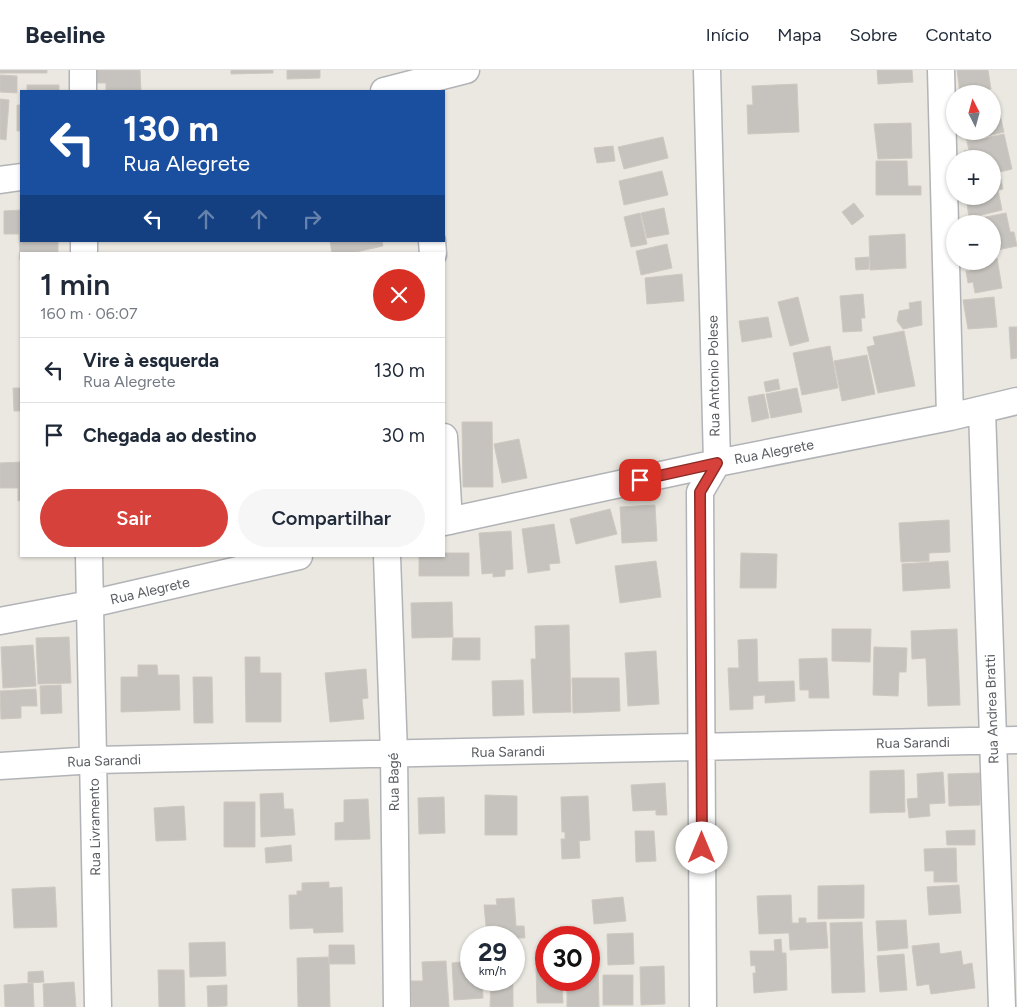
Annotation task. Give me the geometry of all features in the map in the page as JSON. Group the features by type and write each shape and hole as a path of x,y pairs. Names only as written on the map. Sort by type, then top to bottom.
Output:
{"street":[{"path":"83,70 83,90"},
{"path":"388,90 466,70"},
{"name":"Rua Antonio Polese","path":"707,70 717,463"},
{"path":"941,70 950,417"},
{"path":"0,180 20,178"},
{"name":"Rua Alegrete","path":"446,522 717,463 950,417 1017,401"},
{"name":"Rua Andrea Bratti","path":"982,410 1005,740 1002,1007"},
{"path":"703,1007 700,492 717,463"},
{"path":"445,480 446,522"},
{"name":"Rua Livramento","path":"89,557 95,760 98,1007"},
{"name":"Rua Alegrete","path":"0,621 90,604 295,557"},
{"name":"Rua Bagé","path":"387,557 394,754 397,1007"},
{"name":"Rua Sarandi","path":"0,766 95,760 1005,740"}],"building":[{"path":"0,70 47,70 47,73 0,73"},
{"path":"96,70 140,70 141,90 106,90 106,83 96,83"},
{"path":"231,70 273,70 273,73 231,74"},
{"path":"287,70 320,70 320,78 287,79"},
{"path":"877,70 912,70 913,82 878,84"},
{"path":"957,70 988,70 990,85 959,85"},
{"path":"0,75 17,76 17,93 0,92"},
{"path":"797,84 799,132 748,134 747,105 753,105 752,86"},
{"path":"27,85 59,85 59,90 27,90"},
{"path":"0,99 9,100 6,140 0,139"},
{"path":"17,105 20,105 20,131 17,131"},
{"path":"1001,119 1004,132 1001,133"},
{"path":"911,123 912,158 878,159 874,124"},
{"path":"1004,134 1012,169 1001,172 1001,150 969,150 967,142 1001,140 1001,135"},
{"path":"663,137 668,158 624,169 618,147"},
{"path":"613,146 615,161 597,163 594,148"},
{"path":"876,161 907,161 908,186 921,186 921,195 876,195"},
{"path":"662,171 668,195 624,205 619,181"},
{"path":"854,203 864,216 852,225 842,212"},
{"path":"967,205 1001,205 1002,210 981,215 969,215"},
{"path":"664,208 669,234 647,238 641,213"},
{"path":"20,210 20,242 58,242 58,252 20,252 20,260 19,234 4,234 4,211"},
{"path":"640,213 647,244 631,247 624,217"},
{"path":"1006,213 1010,232 1014,232 1017,246 1001,249 1001,215 996,215"},
{"path":"905,234 906,268 870,270 869,236"},
{"path":"330,242 382,242 383,246 356,252 332,252"},
{"path":"667,244 672,268 641,275 636,251"},
{"path":"869,257 869,269 856,270 855,258"},
{"path":"999,270 1002,288 975,293 973,282 968,283 966,271"},
{"path":"682,274 684,301 647,304 645,278"},
{"path":"863,294 865,318 861,318 862,331 843,332 840,296"},
{"path":"798,297 809,341 790,346 778,302"},
{"path":"994,297 997,327 968,329 963,300"},
{"path":"921,301 922,325 903,329 897,321 899,311 910,309 909,303"},
{"path":"768,317 772,337 742,342 739,321"},
{"path":"1009,327 1017,327 1017,358 1011,359"},
{"path":"904,331 915,386 878,393 867,347 875,345 873,337"},
{"path":"830,346 838,388 802,395 793,353"},
{"path":"867,355 875,394 842,401 834,361"},
{"path":"778,379 780,389 766,392 764,382"},
{"path":"13,388 20,388 20,411 14,411"},
{"path":"797,388 802,412 771,418 766,394"},
{"path":"764,394 769,418 752,422 748,397"},
{"path":"462,422 492,422 493,487 463,487"},
{"path":"519,439 527,478 502,483 494,444"},
{"path":"20,462 20,500 18,501 18,488 0,488 0,463"},
{"path":"655,505 657,541 622,543 620,507"},
{"path":"610,509 617,534 576,544 570,519"},
{"path":"949,520 950,552 929,553 929,561 901,562 899,523"},
{"path":"554,524 560,563 549,564 550,570 528,573 522,529"},
{"path":"511,531 513,569 505,570 505,576 493,577 493,573 482,574 479,533"},
{"path":"445,553 469,553 469,576 419,576 419,557 445,557"},
{"path":"741,553 777,554 776,588 740,588"},
{"path":"656,561 661,597 620,603 615,566"},
{"path":"948,561 950,588 903,591 902,564"},
{"path":"452,602 453,637 412,638 411,603"},
{"path":"569,625 571,712 533,713 531,659 536,659 535,626"},
{"path":"832,629 871,629 870,662 832,661"},
{"path":"957,629 960,705 928,706 926,658 912,659 911,631"},
{"path":"69,637 71,683 38,684 36,638"},
{"path":"453,638 480,638 480,660 452,660"},
{"path":"757,639 758,682 794,681 795,701 765,703 765,695 753,696 753,709 730,710 728,668 739,668 738,640"},
{"path":"33,645 36,686 3,688 1,647"},
{"path":"874,647 907,648 906,672 899,672 898,696 873,695"},
{"path":"656,651 659,704 628,706 625,653"},
{"path":"245,657 260,657 260,673 281,673 281,722 246,722"},
{"path":"827,658 829,698 809,698 809,690 800,690 799,659"},
{"path":"138,665 157,665 158,675 179,675 180,710 121,712 121,677 138,677"},
{"path":"366,669 368,698 362,699 364,719 330,722 325,673"},
{"path":"193,677 212,677 213,723 194,723"},
{"path":"572,678 619,678 620,711 573,713"},
{"path":"523,680 524,715 493,716 492,681"},
{"path":"61,685 62,713 41,714 40,686"},
{"path":"36,689 37,706 21,706 21,718 1,719 0,691"},
{"path":"904,770 905,812 870,813 870,771"},
{"path":"943,772 945,803 929,804 930,816 909,818 907,799 918,798 917,774"},
{"path":"980,773 980,805 949,806 948,774"},
{"path":"665,783 667,815 656,815 656,810 633,811 631,785"},
{"path":"283,793 284,809 293,809 295,835 261,837 260,794"},
{"path":"485,795 517,796 517,835 485,835"},
{"path":"588,796 590,840 579,841 580,858 562,859 561,839 565,839 565,832 562,832 561,797"},
{"path":"444,797 445,833 419,834 418,798"},
{"path":"368,799 370,839 335,840 335,823 344,822 344,800"},
{"path":"224,802 255,802 255,847 224,847"},
{"path":"184,806 186,840 156,841 154,808"},
{"path":"975,830 975,845 947,845 946,831"},
{"path":"635,831 654,831 656,861 636,862"},
{"path":"291,845 292,861 266,863 265,848"},
{"path":"956,848 957,882 934,882 934,871 925,871 924,849"},
{"path":"329,882 329,888 342,887 343,932 314,933 313,928 290,929 289,895 297,895 297,891 302,891 302,883"},
{"path":"864,885 864,918 818,919 818,886"},
{"path":"959,885 961,913 929,915 927,887"},
{"path":"55,887 57,927 14,928 12,889"},
{"path":"791,895 792,923 799,923 799,918 806,918 806,923 826,922 828,948 790,950 789,933 759,934 757,896"},
{"path":"623,897 626,921 594,924 592,900"},
{"path":"514,898 516,926 486,926 484,905 497,905 496,899"},
{"path":"906,920 908,948 878,951 876,921"},
{"path":"862,922 865,992 832,993 830,923"},
{"path":"633,933 634,964 608,965 607,934"},
{"path":"781,939 782,953 786,953 787,990 754,993 753,973 756,973 755,965 751,966 750,951 775,951 774,940"},
{"path":"225,942 226,976 190,977 189,943"},
{"path":"939,943 940,954 961,951 963,965 972,963 975,988 931,994 929,984 917,986 912,946"},
{"path":"329,945 354,945 355,964 329,964"},
{"path":"904,954 907,990 880,992 877,956"},
{"path":"329,957 330,1007 298,1007 297,958"},
{"path":"446,961 449,1007 412,1007 411,981 423,981 422,962"},
{"path":"460,962 460,991 483,991 483,998 454,1000 452,963"},
{"path":"664,966 665,1004 641,1005 640,967"},
{"path":"158,970 184,970 185,1007 159,1007"},
{"path":"43,971 44,982 28,983 28,972"},
{"path":"603,975 633,975 633,1005 603,1005"},
{"path":"74,982 76,1007 44,1007 43,984"},
{"path":"33,983 34,1007 5,1007 4,985"},
{"path":"227,985 227,1006 208,1007 207,986"},
{"path":"491,991 513,991 513,1007 490,1007"},
{"path":"537,991 562,991 563,1003 537,1003"},
{"path":"567,991 599,991 599,1007 567,1007"}],"route":[{"path":"640,480 717,463 700,492 702,848"}]}
